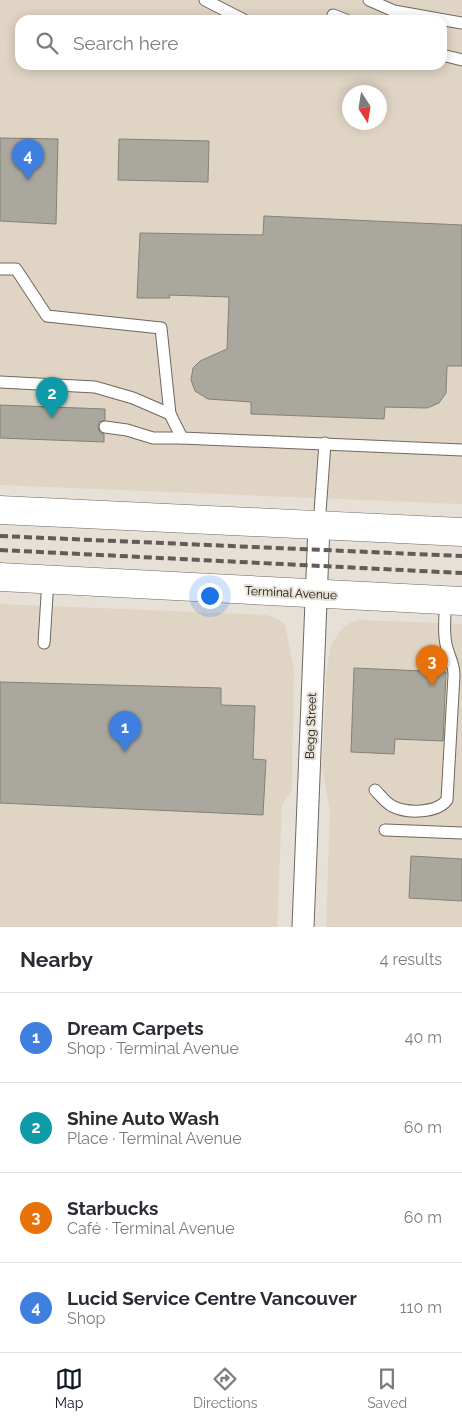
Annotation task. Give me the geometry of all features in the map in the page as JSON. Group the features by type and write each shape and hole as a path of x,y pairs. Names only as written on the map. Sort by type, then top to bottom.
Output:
{"main road":[{"path":"0,510 462,532"},
{"name":"Terminal Avenue","path":"0,577 317,595 454,600"}],"street":[{"name":"Begg Street","path":"302,927 320,526"}],"lane":[{"path":"205,0 234,15"},
{"path":"369,0 394,11 417,15"},
{"path":"447,20 462,23"},
{"path":"447,56 462,60"},
{"path":"0,269 16,269 47,316 161,328 170,414 182,438"},
{"path":"0,382 95,387 133,398 170,414"},
{"path":"105,427 127,430 153,438 325,443 462,450"},
{"path":"320,526 325,443"},
{"path":"44,644 48,580"},
{"path":"375,790 392,806 408,810 434,810 442,806 447,800 454,665 446,644 444,630 454,600"},
{"path":"384,830 462,833"}],"shaded area":[{"path":"0,0 462,0 462,504 0,485"},
{"path":"0,604 266,615 280,620 285,625 294,671 292,789 282,805 277,927 0,927"},
{"path":"360,620 462,624 462,927 326,927 330,810 322,767 327,667 331,645 341,630 352,622"}],"building":[{"path":"0,138 58,139 56,224 0,221"},
{"path":"119,139 209,141 208,182 118,180"},
{"path":"264,216 462,225 462,366 447,366 446,393 439,403 427,408 385,407 384,419 251,414 251,402 208,399 195,391 191,380 193,368 200,361 227,349 229,297 169,295 170,298 137,298 140,233 263,235"},
{"path":"0,405 105,409 105,420 99,422 98,426 100,433 104,434 104,442 0,438"},
{"path":"354,668 446,672 443,741 395,739 394,754 351,752"},
{"path":"0,682 221,688 221,705 255,706 253,759 266,760 263,815 0,803"},
{"path":"411,856 462,859 462,901 409,898"}],"railway":[{"path":"0,536 462,556"},
{"path":"0,550 462,573"}],"place":[{"name":"Lucid Service Centre Vancouver","path":"28,180"},
{"name":"Shine Auto Wash","path":"52,418"},
{"name":"Starbucks","path":"432,686"},
{"name":"Dream Carpets","path":"125,752"}]}
